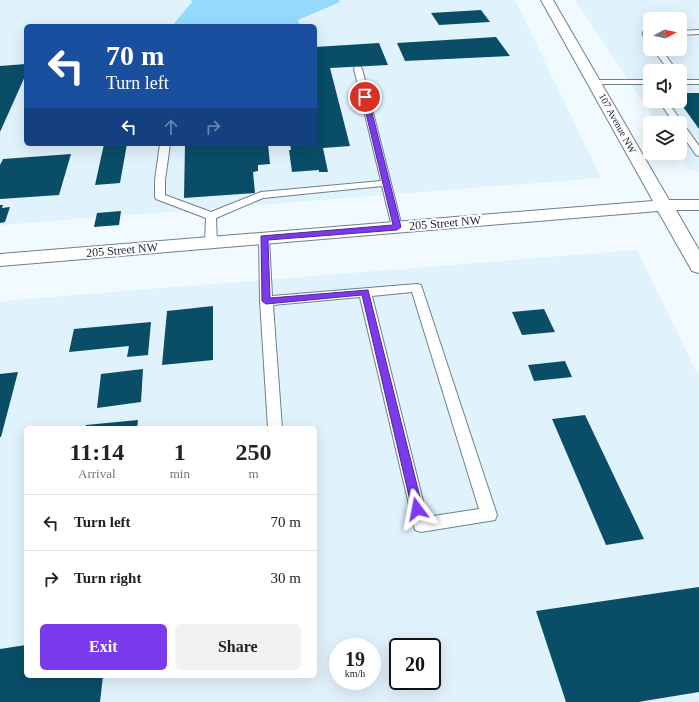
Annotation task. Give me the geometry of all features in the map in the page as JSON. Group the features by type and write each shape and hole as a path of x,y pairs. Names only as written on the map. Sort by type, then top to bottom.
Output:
{"street":[{"name":"107 Avenue NW","path":"547,0 699,267"},
{"name":"205 Street NW","path":"0,260 664,205 699,205"}],"lane":[{"path":"687,33 699,32"},
{"path":"358,68 397,227"},
{"path":"594,82 643,82"},
{"path":"687,82 699,82"},
{"path":"687,136 699,153"},
{"path":"165,146 160,180 160,197 211,216 261,195 386,183"},
{"path":"211,216 211,243"},
{"path":"264,238 266,301 275,426"},
{"path":"266,301 365,292 417,288 489,515 421,525 365,292"}],"shaded area":[{"path":"0,0 515,0 601,178 0,225"},
{"path":"191,0 339,0 340,2 298,20 299,24 174,24 192,2"},
{"path":"575,0 699,0 699,172 690,171 683,160 687,160 687,116 652,116 647,108 687,108 687,64 643,64 643,102"},
{"path":"637,250 699,377 699,702 0,702 0,301"}],"building":[{"path":"481,10 490,22 439,25 431,13"},
{"path":"496,37 510,56 405,61 397,43"},
{"path":"379,43 388,65 330,68 350,146 323,148 328,172 319,172 319,170 292,172 289,150 291,150 290,146 317,146 317,47"},
{"path":"24,64 24,78 0,132 0,66"},
{"path":"687,93 699,93 699,129 684,108 687,108"},
{"path":"104,146 127,146 120,183 95,185"},
{"path":"185,146 268,146 270,164 258,165 258,171 253,172 255,193 184,198"},
{"path":"71,154 59,195 0,199 0,165 3,159"},
{"path":"0,205 3,205 2,208 10,207 5,222 0,223"},
{"path":"121,211 119,225 94,227 97,213"},
{"path":"213,306 213,360 162,365 167,311"},
{"path":"544,309 555,332 522,335 512,312"},
{"path":"151,322 148,355 127,357 129,346 69,352 74,329"},
{"path":"565,361 572,377 534,381 528,365"},
{"path":"143,369 141,402 97,408 101,374"},
{"path":"18,372 1,437 0,437 0,374"},
{"path":"585,415 644,539 606,545 552,419"},
{"path":"138,420 137,426 86,425"},
{"path":"699,587 699,692 638,702 566,702 536,611"},
{"path":"24,645 24,678 103,678 100,702 0,702 0,649"}],"route":[{"path":"365,97 397,227 264,238 266,301 365,292 417,509"}]}
